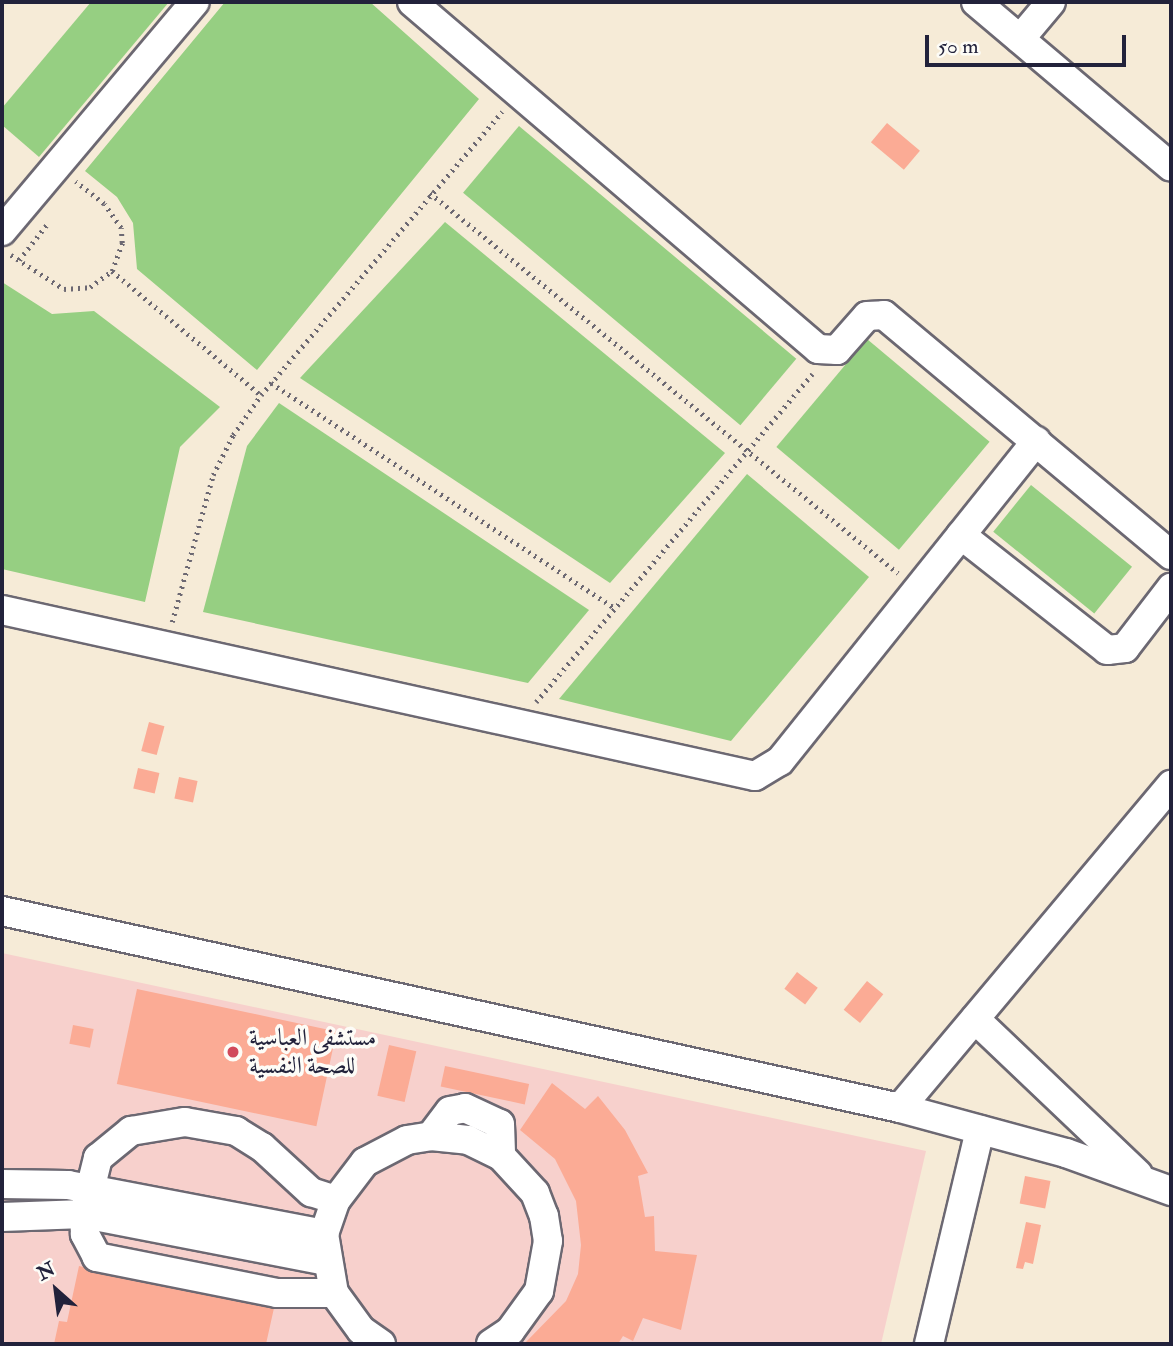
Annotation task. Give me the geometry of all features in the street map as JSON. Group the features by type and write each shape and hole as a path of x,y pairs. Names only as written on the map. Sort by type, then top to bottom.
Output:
{"lane":[{"path":"2,231 195,2"},
{"path":"412,2 818,349 830,353 867,316 884,315 1171,555"},
{"path":"976,2 1171,167"},
{"path":"1020,39 1051,2"},
{"path":"2,610 755,776 780,761 1036,441"},
{"path":"961,535 1107,650 1125,648 1171,588"},
{"path":"900,1108 1171,785"},
{"path":"2,911 900,1108 1144,1180 1171,1191"},
{"path":"975,1019 1144,1180"},
{"path":"334,1293 277,1293 97,1257 85,1234 86,1202 98,1158 131,1131 184,1122 236,1131 262,1147 311,1192 336,1200"},
{"path":"929,1344 980,1130"},
{"path":"381,1344 361,1329 334,1293 325,1247 336,1200 365,1162 407,1140 431,1136 468,1140 501,1156 535,1193 548,1241 539,1291 510,1331 491,1344"},
{"path":"2,1184 68,1185 86,1202"},
{"path":"2,1217 86,1202 325,1247"}],"path":[{"path":"164,646 213,475 233,435 261,395 430,193 520,93"},
{"path":"2,248 64,289 90,287 112,271 122,243 114,215 55,166"},
{"path":"430,193 750,450 917,589"},
{"path":"112,271 261,395"},
{"path":"517,724 830,353"},
{"path":"271,383 616,609"}],"shaded area":[{"name":"مستشفى العباسية للصحة النفسية","path":"2,953 926,1151 881,1344 2,1344"}],"green space":[{"path":"91,2 169,2 39,157 2,125 2,108"},
{"path":"225,2 370,2 479,99 257,370 137,269 133,223 117,197 85,171"},
{"path":"519,126 796,359 740,425 463,193"},
{"path":"445,222 725,453 610,583 300,378"},
{"path":"2,282 52,314 94,311 220,407 180,447 145,602 2,569"},
{"path":"867,339 990,442 899,550 776,447"},
{"path":"279,403 589,610 528,683 203,612 247,446"},
{"path":"747,474 869,577 731,741 559,699"},
{"path":"1031,485 1132,567 1094,613 993,532"}],"building":[{"path":"887,123 920,151 904,170 871,142"},
{"path":"149,722 164,726 157,755 141,751"},
{"path":"138,768 159,773 155,793 133,788"},
{"path":"179,777 198,781 193,802 174,799"},
{"path":"797,972 818,988 805,1004 784,989"},
{"path":"867,981 883,994 860,1023 844,1010"},
{"path":"137,989 337,1031 316,1126 117,1084"},
{"path":"73,1025 94,1029 90,1048 69,1044"},
{"path":"389,1045 416,1051 405,1102 377,1096"},
{"path":"445,1066 529,1084 525,1104 441,1087"},
{"path":"552,1083 585,1109 598,1096 625,1130 648,1173 638,1176 645,1217 654,1216 655,1251 697,1255 681,1330 643,1318 633,1341 623,1336 618,1344 524,1344 566,1301 578,1274 581,1245 576,1201 555,1159 520,1130"},
{"path":"1025,1176 1051,1181 1045,1208 1020,1203"},
{"path":"1026,1222 1041,1225 1033,1264 1025,1262 1023,1269 1016,1268"},
{"path":"79,1266 274,1308 266,1344 54,1344 59,1321 67,1322"}],"place":[{"name":"مستشفى العباسية للصحة النفسية","path":"233,1052"}]}
